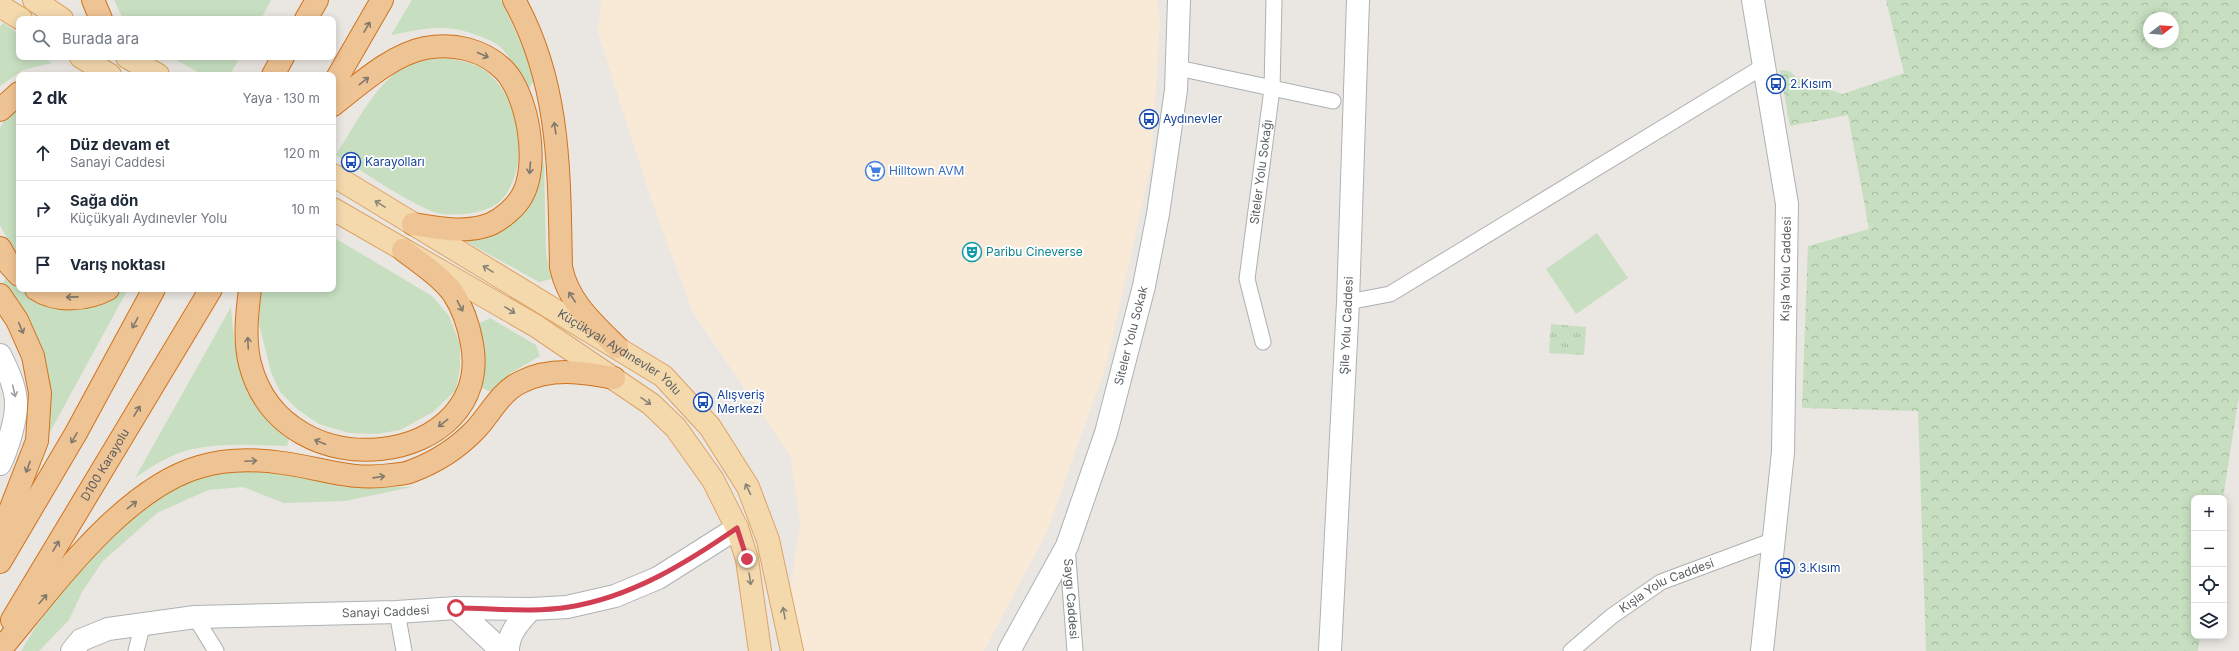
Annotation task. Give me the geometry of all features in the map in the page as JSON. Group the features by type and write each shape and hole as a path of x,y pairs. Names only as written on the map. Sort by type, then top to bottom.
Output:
{"highway":[{"path":"94,0 100,16"},
{"path":"293,16 298,0"},
{"path":"308,16 317,0"},
{"path":"336,81 382,0"},
{"path":"514,0 524,18 539,56 556,129 559,164 561,267 563,279 567,290 580,310 617,347"},
{"path":"336,103 369,77 400,58 424,48 448,46 467,48 490,59 504,70 513,83 523,105 531,151 529,177 522,196 509,212 491,224 474,229 452,229 413,224"},
{"path":"273,72 277,60"},
{"path":"274,72 281,60"},
{"path":"0,110 16,96"},
{"path":"0,248 9,264 16,272"},
{"path":"250,292 247,326 250,364 257,384 272,409 294,429 330,446 342,449 389,449 418,439 445,422 464,402 468,394 473,371 474,354 470,332 463,312 453,294 433,273 403,250"},
{"path":"43,292 55,297 72,298 96,295 102,292"},
{"path":"0,562 76,433 152,292"},
{"name":"D100 Karayolu","path":"0,640 208,292"},
{"path":"0,295 17,320 33,356 40,393 37,441 0,536"},
{"path":"0,650 94,540 121,514 148,492 173,477 200,466 228,462 264,460 300,465 341,476 374,478 410,472 448,454 476,429 498,400 520,383 541,375 564,372 592,374 614,378"}],"main road":[{"path":"34,0 58,16"},
{"path":"0,6 16,16"},
{"path":"86,60 105,72"},
{"path":"132,60 153,72"},
{"name":"Küçükyalı Aydınevler Yolu","path":"336,178 663,376 710,426 748,487 768,540 792,651"},
{"name":"Küçükyalı Aydınevler Yolu","path":"336,211 504,306 651,404 676,428 713,480 737,528 747,559 760,651"}],"street":[{"name":"Siteler Yolu Sokak","path":"1009,651 1067,546 1106,433 1144,286 1158,214 1178,68 1179,0"},
{"name":"Siteler Yolu Sokağı","path":"1263,342 1247,279 1272,89 1274,0"},
{"name":"Şile Yolu Caddesi","path":"1330,651 1348,302 1358,0"},
{"name":"Kışla Yolu Caddesi","path":"1753,0 1787,204 1783,452 1762,651"},
{"path":"1348,302 1390,294 1764,66"},
{"path":"1178,68 1333,101"},
{"path":"0,355 10,376 16,402 6,449 0,464"},
{"name":"Sanayi Caddesi","path":"72,651 81,640 108,629 142,623 195,617 396,612 456,608 531,609 568,607 616,596 658,578 737,528"},
{"name":"Kışla Yolu Caddesi","path":"1571,651 1612,616 1661,582 1774,540"},
{"name":"Saygı Caddesi","path":"1067,546 1075,651"},
{"path":"456,608 502,651"},
{"path":"508,651 508,641 516,625 531,609"},
{"path":"396,612 404,651"},
{"path":"195,617 216,651"},
{"path":"136,651 142,623"}],"shaded area":[{"name":"Hilltown AVM","path":"601,0 1157,0 1160,22 1151,165 1106,366 1046,534 984,651 804,651 790,595 800,523 790,455 693,313 651,199 598,33"}],"green space":[{"path":"114,0 271,0 263,16 122,16"},
{"path":"412,0 501,0 529,61 534,81 529,88 503,49 493,42 465,31 434,28 391,35"},
{"path":"1886,0 2239,0 2239,396 2223,495 2191,495 2191,639 2200,639 2198,651 1926,651 1918,411 1802,408 1808,246 1869,229 1848,115 1790,126 1780,70 1789,71 1801,81 1843,94 1904,73"},
{"path":"4,23 16,33 16,60 48,60 52,63 16,72 16,75 0,86 0,26"},
{"path":"447,58 473,64 487,72 498,84 507,98 514,114 518,132 519,149 517,166 512,182 504,197 492,207 467,214 442,214 431,211 404,197 336,155 372,99 394,74 407,65 422,60"},
{"path":"176,60 238,60 232,72 198,72"},
{"path":"16,108 16,255 0,225 0,128 7,115"},
{"path":"544,160 546,254 552,279 539,282 467,242 501,227 516,213 534,189"},
{"path":"1597,233 1628,278 1576,314 1546,269"},
{"path":"336,239 432,296 449,316 460,344 460,367 456,390 433,412 400,430 377,434 349,433 319,424 297,409 280,392 271,372 259,324 261,292 336,292"},
{"path":"7,277 16,283 16,292 126,292 49,434 49,391 46,357 30,323 1,285"},
{"path":"231,307 236,350 243,378 249,392 266,415 290,435 287,446 228,445 192,449 162,461 135,478"},
{"path":"490,318 536,345 540,356 512,372 491,392 478,386 484,356 480,323"},
{"path":"1551,324 1586,327 1584,355 1549,353"},
{"path":"251,471 297,476 346,487 412,487 345,501 284,503 243,487 208,490 157,513 102,562 82,592 69,620 39,651 21,651 56,599 77,572 101,545 126,521 152,500 180,483 208,473"}],"place":[{"name":"2.Kısım","path":"1776,84"},
{"name":"Aydınevler","path":"1149,119"},
{"name":"Karayolları","path":"351,162"},
{"name":"Hilltown AVM","path":"875,171"},
{"name":"Paribu Cineverse","path":"972,252"},
{"name":"Alışveriş Merkezi","path":"703,402"},
{"name":"3.Kısım","path":"1785,568"}],"route":[{"path":"456,608 531,609 568,607 616,596 658,578 737,528 747,559"}]}
